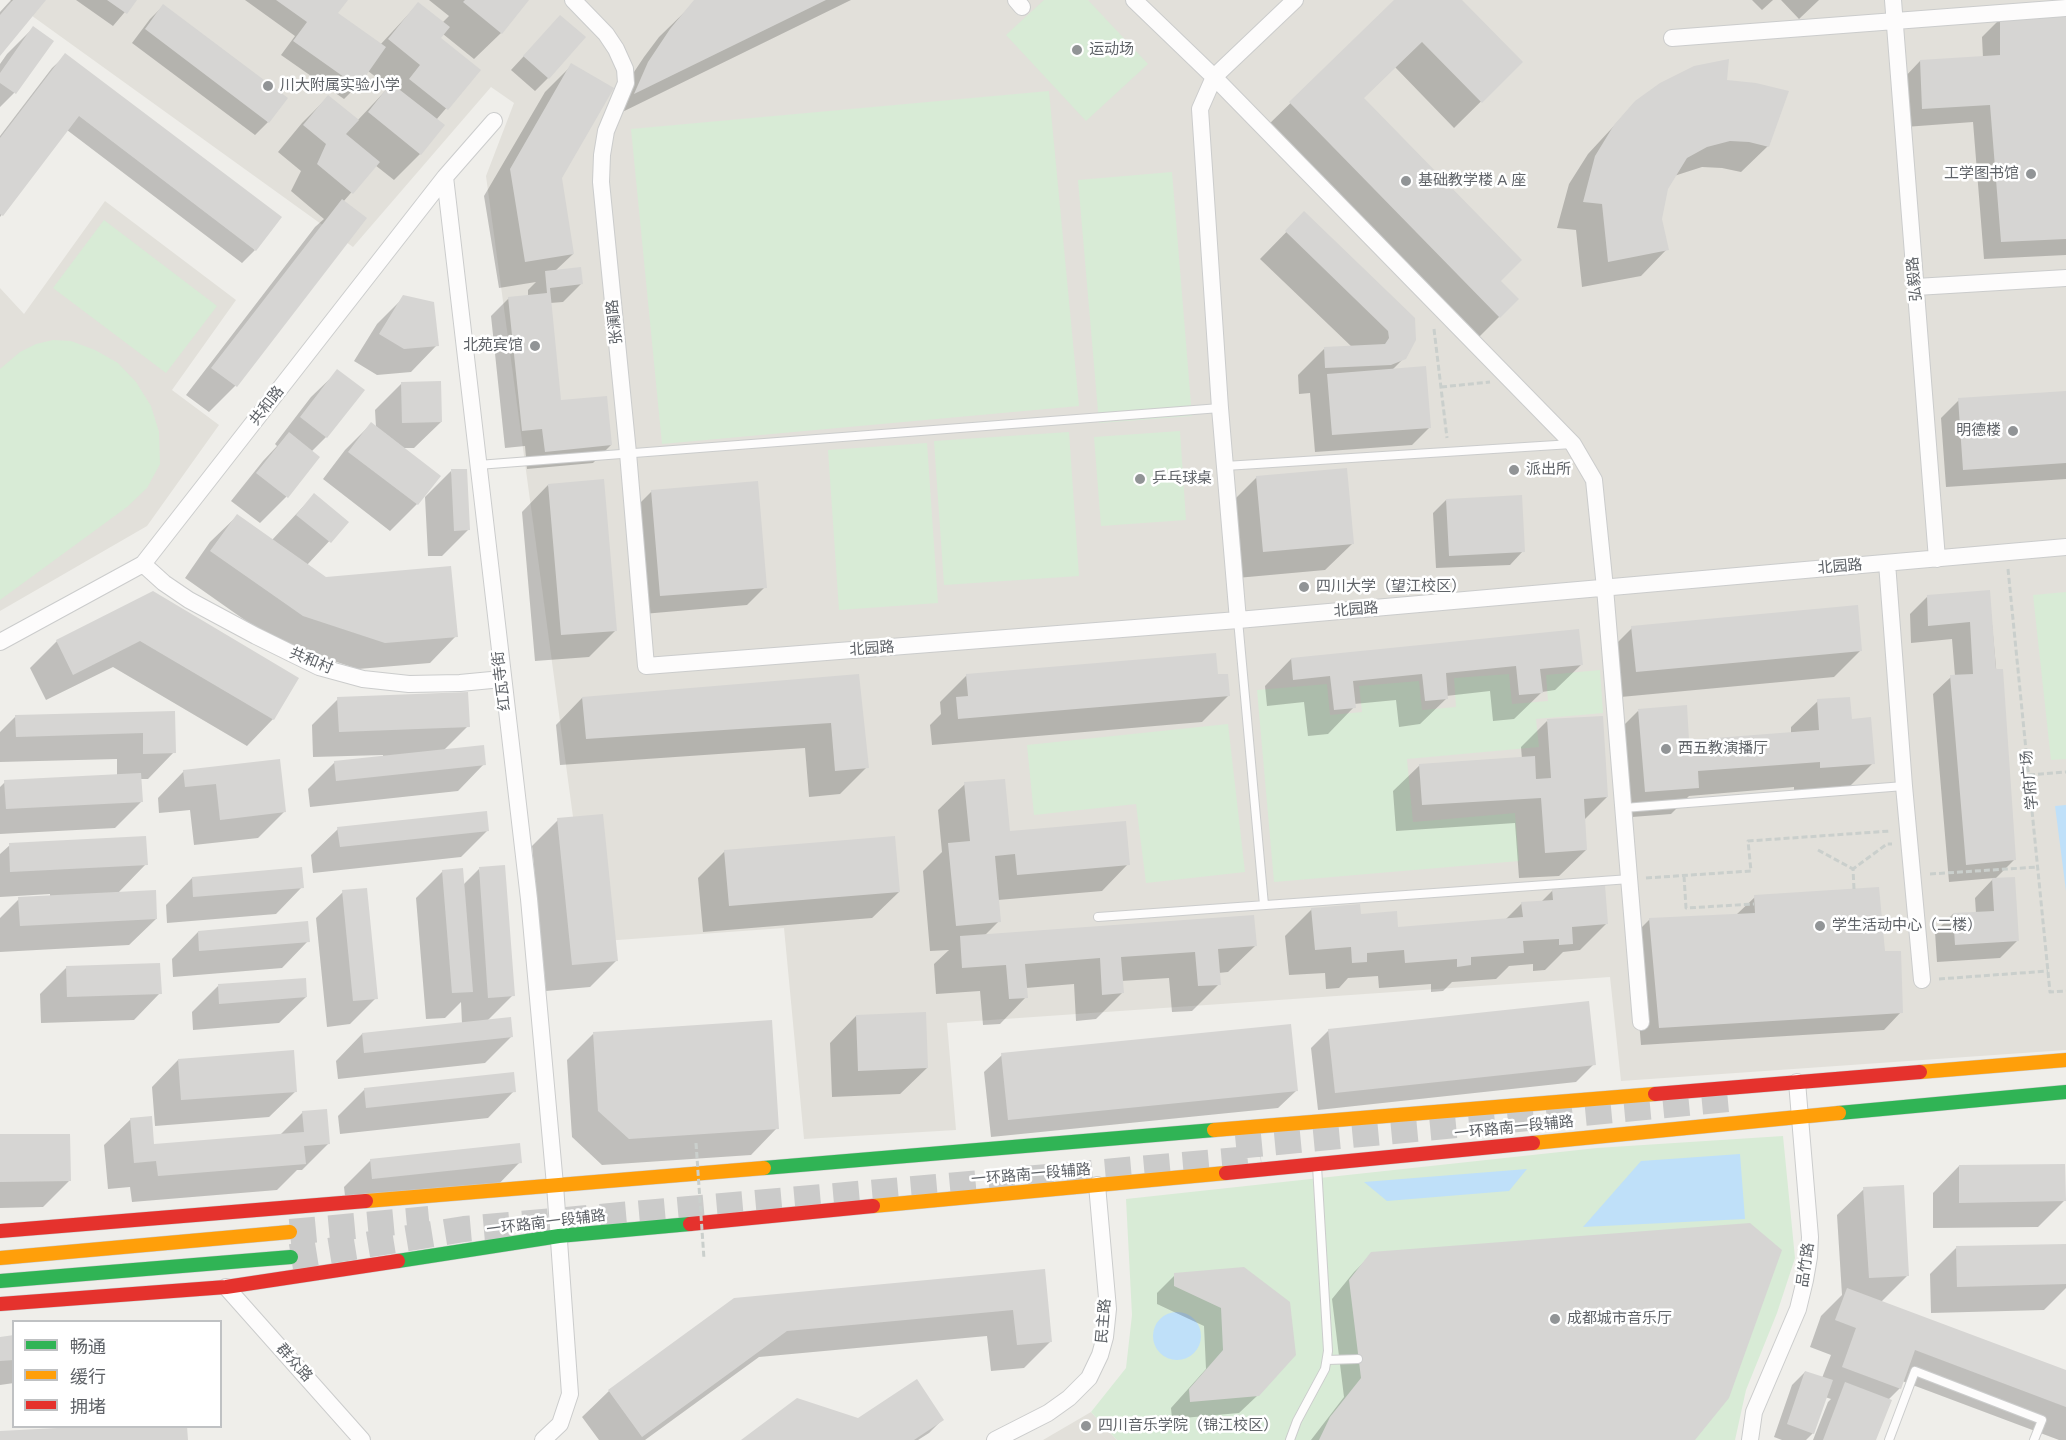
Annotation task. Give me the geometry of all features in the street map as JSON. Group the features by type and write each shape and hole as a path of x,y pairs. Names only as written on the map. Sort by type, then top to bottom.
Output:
{"main road":[{"name":"一环路南一段辅路","path":"0,1231 2066,1060"},
{"name":"一环路南一段辅路","path":"0,1304 226,1287 559,1236 2066,1092"},
{"path":"0,1258 290,1232"},
{"path":"0,1281 291,1257"}],"street":[{"path":"1134,0 1214,77 1573,444 1594,480 1641,1022"},
{"path":"1238,620 1220,408 1200,109 1214,77 1295,0"},
{"name":"弘毅路","path":"1893,0 1937,558"},
{"name":"张澜路","path":"579,2 611,42 625,69 626,83 606,131 601,182 646,666"},
{"path":"1672,38 2066,8"},
{"name":"共和路","path":"0,642 143,564 445,177 494,121"},
{"name":"红瓦寺街","path":"445,177 529,899 559,1236 570,1394 560,1424 543,1440"},
{"path":"1916,287 2066,278"},
{"name":"北园路","path":"646,666 1238,620 2066,547"},
{"path":"1887,563 1922,980"},
{"name":"共和村","path":"143,564 164,583 189,600 319,667 363,679 409,684 502,679"},
{"name":"品竹路","path":"1750,1440 1754,1412 1798,1309 1805,1280 1810,1237 1797,1082"},
{"name":"民主路","path":"995,1440 1048,1413 1069,1398 1089,1378 1100,1355 1105,1337 1108,1309 1097,1185"},
{"name":"群众路","path":"226,1287 362,1440"}],"lane":[{"path":"478,465 1220,408"},
{"path":"1225,466 1573,444"},
{"path":"1238,620 1264,905"},
{"path":"1624,808 1904,786"},
{"path":"1098,917 1630,879"},
{"path":"1290,1440 1297,1421 1325,1370 1327,1360 1328,1339 1317,1163"},
{"path":"1327,1360 1358,1359"},
{"path":"1889,1440 1915,1371 2042,1420 2034,1440"}],"path":[{"path":"1431,299 1449,452"},
{"path":"1441,387 1511,381"},
{"name":"学府广场","path":"2006,552 2050,992 2066,991"},
{"path":"2030,775 2066,772"},
{"path":"1630,879 1750,871 1748,841 1908,830"},
{"path":"1853,869 1887,844"},
{"path":"1818,850 1853,869"},
{"path":"1913,875 2038,867"},
{"path":"1853,869 1854,889"},
{"path":"1684,875 1686,908 1754,904"},
{"path":"1922,980 2048,971"},
{"path":"696,1143 704,1259"}],"shaded area":[{"name":"四川大学（望江校区）","path":"10,0 2066,0 2066,1050 1621,1081 1610,977 947,1023 956,1130 804,1139 784,928 590,942 486,176 514,103 491,87 353,247"},
{"path":"105,201 236,300 172,390 219,425 147,526 0,611 0,288 24,314"},
{"name":"四川音乐学院（锦江校区）","path":"1091,1412 1117,1440 1043,1440"}],"green space":[{"name":"运动场","path":"1044,0 1088,0 1148,64 1086,121 1006,35"},
{"path":"1049,91 1079,406 662,444 631,129"},
{"path":"1172,172 1192,416 1099,423 1078,180"},
{"path":"104,220 217,306 166,373 53,288"},
{"path":"53,340 71,341 95,350 118,363 136,382 151,406 159,432 160,464 147,488 127,507 0,600 0,369 20,352 36,344"},
{"name":"乒乓球桌","path":"1180,431 1186,520 1101,526 1094,437"},
{"path":"1069,432 1079,576 944,585 934,441"},
{"path":"927,443 938,603 839,610 828,450"},
{"path":"2066,592 2066,759 2051,760 2033,595"},
{"path":"1600,670 1603,713 1536,719 1539,747 1407,759 1413,822 1515,813 1519,861 1274,882 1257,690 1327,684 1330,715 1362,712 1359,686 1419,681 1422,710 1456,707 1454,678 1509,674 1512,704 1548,701 1546,675"},
{"path":"1228,724 1245,872 1146,883 1136,804 1034,815 1027,745"},
{"path":"1783,1136 1795,1258 1777,1313 1746,1390 1735,1440 1117,1440 1091,1412 1126,1368 1132,1315 1126,1199 1597,1148"}],"water":[{"path":"2066,805 2066,891 2055,806"},
{"path":"1740,1154 1745,1219 1583,1227 1641,1161"},
{"path":"1527,1169 1509,1191 1387,1201 1364,1182"},
{"path":"1177,1312 1194,1319 1201,1336 1194,1353 1177,1360 1160,1353 1153,1336 1160,1319"}],"building":[{"path":"13,0 46,0 0,56 0,15"},
{"path":"107,0 137,0 127,14"},
{"path":"276,0 348,0 338,13 386,47 358,87 293,41 307,22"},
{"path":"465,0 529,0 502,34 463,2"},
{"path":"694,0 826,0 634,94 648,62 670,29"},
{"name":"基础教学楼 A 座","path":"1394,0 1462,0 1523,62 1482,103 1422,42 1364,98 1522,260 1501,281 1519,299 1500,318 1289,102"},
{"path":"418,2 450,27 441,38 481,70 448,110 409,79 420,65 388,39"},
{"path":"163,4 288,98 269,123 145,29"},
{"path":"560,15 586,37 549,79 523,56"},
{"name":"工学图书馆","path":"2066,15 2066,239 2001,242 1990,105 1922,109 1920,60 2000,55 2000,18"},
{"path":"33,26 54,41 16,94 0,83 0,73"},
{"path":"65,53 282,217 256,251 79,116 3,216 0,214 0,138"},
{"path":"1729,59 1727,80 1756,83 1789,91 1769,147 1749,142 1730,141 1707,147 1687,158 1668,189 1662,219 1669,250 1608,262 1602,204 1583,202 1595,156 1614,125 1635,101 1660,83 1694,66"},
{"path":"571,63 614,88 562,178 574,254 525,262 510,169"},
{"path":"391,83 445,125 421,155 368,112"},
{"path":"328,95 359,120 346,134 380,162 353,194 317,164 326,144 303,125"},
{"path":"342,199 367,218 237,387 211,368"},
{"path":"1304,211 1415,318 1416,340 1406,359 1391,365 1325,368 1324,347 1385,344 1389,338 1388,331 1285,231"},
{"name":"北苑宾馆","path":"581,267 583,284 550,288 561,400 607,396 612,445 545,452 542,429 522,431 508,297 547,293 545,271"},
{"path":"403,295 434,302 439,346 404,349 379,334"},
{"path":"1426,366 1431,428 1332,435 1327,374"},
{"path":"337,369 365,390 327,438 300,417"},
{"path":"441,381 442,422 402,423 401,382"},
{"name":"明德楼","path":"2066,391 2066,463 1963,470 1958,398"},
{"path":"371,422 441,476 418,505 348,452"},
{"path":"289,432 320,457 288,498 256,473"},
{"path":"1347,468 1354,544 1263,552 1256,476"},
{"path":"451,469 467,469 470,530 454,531"},
{"path":"604,479 617,631 561,635 548,484"},
{"path":"758,481 767,588 660,596 651,490"},
{"path":"314,493 349,522 331,543 296,515"},
{"path":"1522,495 1525,552 1449,556 1446,499"},
{"path":"237,514 326,577 451,566 458,637 385,643 303,616 210,551"},
{"path":"1990,590 1996,669 2003,669 2016,860 1966,865 1950,675 1973,674 1970,622 1928,626 1927,595"},
{"path":"153,591 299,678 274,720 140,641 73,675 56,640"},
{"path":"1858,605 1862,651 1636,672 1631,626"},
{"path":"1579,629 1583,665 1540,669 1543,693 1519,695 1516,666 1446,673 1448,699 1425,701 1422,674 1353,681 1356,708 1334,710 1330,676 1293,680 1291,658"},
{"path":"1216,653 1218,674 1228,674 1230,696 958,719 956,697 968,696 966,674"},
{"path":"859,674 869,768 835,771 831,723 586,739 582,697"},
{"path":"468,692 470,727 339,732 337,697"},
{"path":"1850,697 1852,719 1871,717 1875,764 1820,768 1820,762 1698,771 1699,788 1645,792 1638,709 1687,705 1689,740 1819,730 1817,699"},
{"path":"175,711 176,753 143,754 143,733 16,737 15,715"},
{"path":"1603,716 1608,797 1584,799 1587,850 1545,853 1541,798 1422,805 1419,764 1535,756 1536,779 1551,778 1547,719"},
{"path":"484,745 486,765 336,781 334,761"},
{"path":"280,759 286,812 220,820 216,784 185,787 183,770"},
{"path":"141,773 143,802 6,809 4,780"},
{"path":"1005,779 1010,831 1126,821 1130,865 1017,875 1015,854 995,856 1001,922 956,926 948,843 970,841 964,782"},
{"path":"487,811 489,831 340,847 337,827"},
{"path":"603,814 618,961 572,965 557,818"},
{"path":"146,836 148,865 10,872 9,843"},
{"path":"895,836 900,892 729,906 724,850"},
{"path":"505,865 515,996 488,998 479,867"},
{"path":"302,867 304,888 193,897 192,877"},
{"path":"463,868 473,992 452,993 442,870"},
{"path":"2015,877 2019,941 1955,945 1953,913 1994,911 1992,878"},
{"path":"1605,885 1608,924 1572,927 1573,944 1559,945 1559,939 1523,941 1524,953 1471,957 1471,965 1457,967 1457,959 1405,963 1404,950 1367,953 1367,962 1352,963 1351,947 1315,950 1311,908 1360,904 1361,914 1397,911 1398,927 1523,917 1521,902 1553,900 1552,889"},
{"path":"1879,887 1885,951 1901,951 1903,1013 1659,1028 1649,918 1755,913 1754,895"},
{"path":"367,888 378,999 353,1001 342,890"},
{"path":"156,890 157,919 20,926 18,897"},
{"path":"1254,915 1257,946 1218,949 1221,985 1198,986 1195,952 1121,957 1124,993 1102,995 1100,958 1025,964 1028,998 1009,999 1006,965 962,968 960,936"},
{"path":"308,921 310,942 199,951 198,931"},
{"path":"160,963 162,994 67,997 66,966"},
{"path":"306,978 307,997 219,1004 218,984"},
{"path":"1589,1001 1596,1065 1335,1093 1328,1029"},
{"path":"926,1012 928,1068 858,1071 856,1015"},
{"path":"511,1017 513,1037 364,1053 362,1033"},
{"path":"772,1020 779,1129 629,1139 598,1111 593,1032"},
{"path":"1291,1024 1298,1091 1008,1120 1001,1053"},
{"path":"294,1050 297,1092 181,1100 178,1059"},
{"path":"514,1072 516,1092 366,1108 364,1088"},
{"path":"327,1109 330,1144 304,1146 306,1164 158,1176 156,1161 134,1163 130,1118 152,1116 154,1144 304,1132 302,1111"},
{"path":"0,1134 70,1134 71,1181 0,1182"},
{"path":"520,1143 522,1163 372,1179 370,1159"},
{"path":"2065,1164 2066,1201 1959,1203 1959,1165"},
{"path":"1904,1185 1909,1276 1869,1278 1863,1187"},
{"name":"成都城市音乐厅","path":"1750,1223 1782,1250 1729,1398 1695,1440 1319,1440 1330,1417 1361,1378 1349,1280 1371,1252"},
{"path":"2066,1244 2066,1284 1957,1287 1956,1246"},
{"path":"1244,1267 1290,1302 1296,1355 1259,1396 1190,1402 1189,1389 1223,1350 1221,1308 1174,1286 1174,1273"},
{"path":"1045,1269 1052,1342 1017,1345 1013,1310 787,1331 642,1437 608,1390 734,1298"},
{"path":"1847,1288 2066,1370 2066,1407 1915,1350 1901,1389 1842,1367 1856,1328 1835,1320"},
{"path":"12,1335 12,1360 0,1361 0,1337"},
{"path":"1805,1371 1833,1380 1814,1434 1787,1424"},
{"path":"917,1379 944,1420 914,1440 741,1440 797,1398 858,1418"},
{"path":"1845,1382 1892,1400 1876,1440 1823,1440"},
{"path":"57,1428 187,1428 188,1440 0,1440 0,1431"}],"tunnel":[{"path":"1236,1146 1740,1098"},
{"path":"291,1257 464,1229 1261,1158"},
{"path":"290,1232 429,1219"}],"traffic: fast":[{"path":"1839,1113 2066,1092"},
{"path":"764,1168 1214,1130"},
{"path":"398,1261 559,1236 690,1224"},
{"path":"0,1281 291,1257"}],"traffic: slow":[{"path":"1920,1072 2066,1060"},
{"path":"1214,1130 1655,1094"},
{"path":"1533,1143 1839,1113"},
{"path":"366,1201 764,1168"},
{"path":"873,1206 1226,1173"},
{"path":"0,1258 290,1232"}],"traffic: jam":[{"path":"1655,1094 1920,1072"},
{"path":"1226,1173 1533,1143"},
{"path":"0,1231 366,1201"},
{"path":"690,1224 873,1206"},
{"path":"0,1304 226,1287 398,1261"}],"place":[{"name":"运动场","path":"1077,50"},
{"name":"川大附属实验小学","path":"268,86"},
{"name":"工学图书馆","path":"2031,174"},
{"name":"基础教学楼 A 座","path":"1406,181"},
{"name":"北苑宾馆","path":"535,346"},
{"name":"明德楼","path":"2013,431"},
{"name":"派出所","path":"1514,470"},
{"name":"乒乓球桌","path":"1140,479"},
{"name":"四川大学（望江校区）","path":"1304,587"},
{"name":"西五教演播厅","path":"1666,749"},
{"name":"学生活动中心（二楼）","path":"1820,926"},
{"name":"成都城市音乐厅","path":"1555,1319"},
{"name":"四川音乐学院（锦江校区）","path":"1086,1426"}]}
